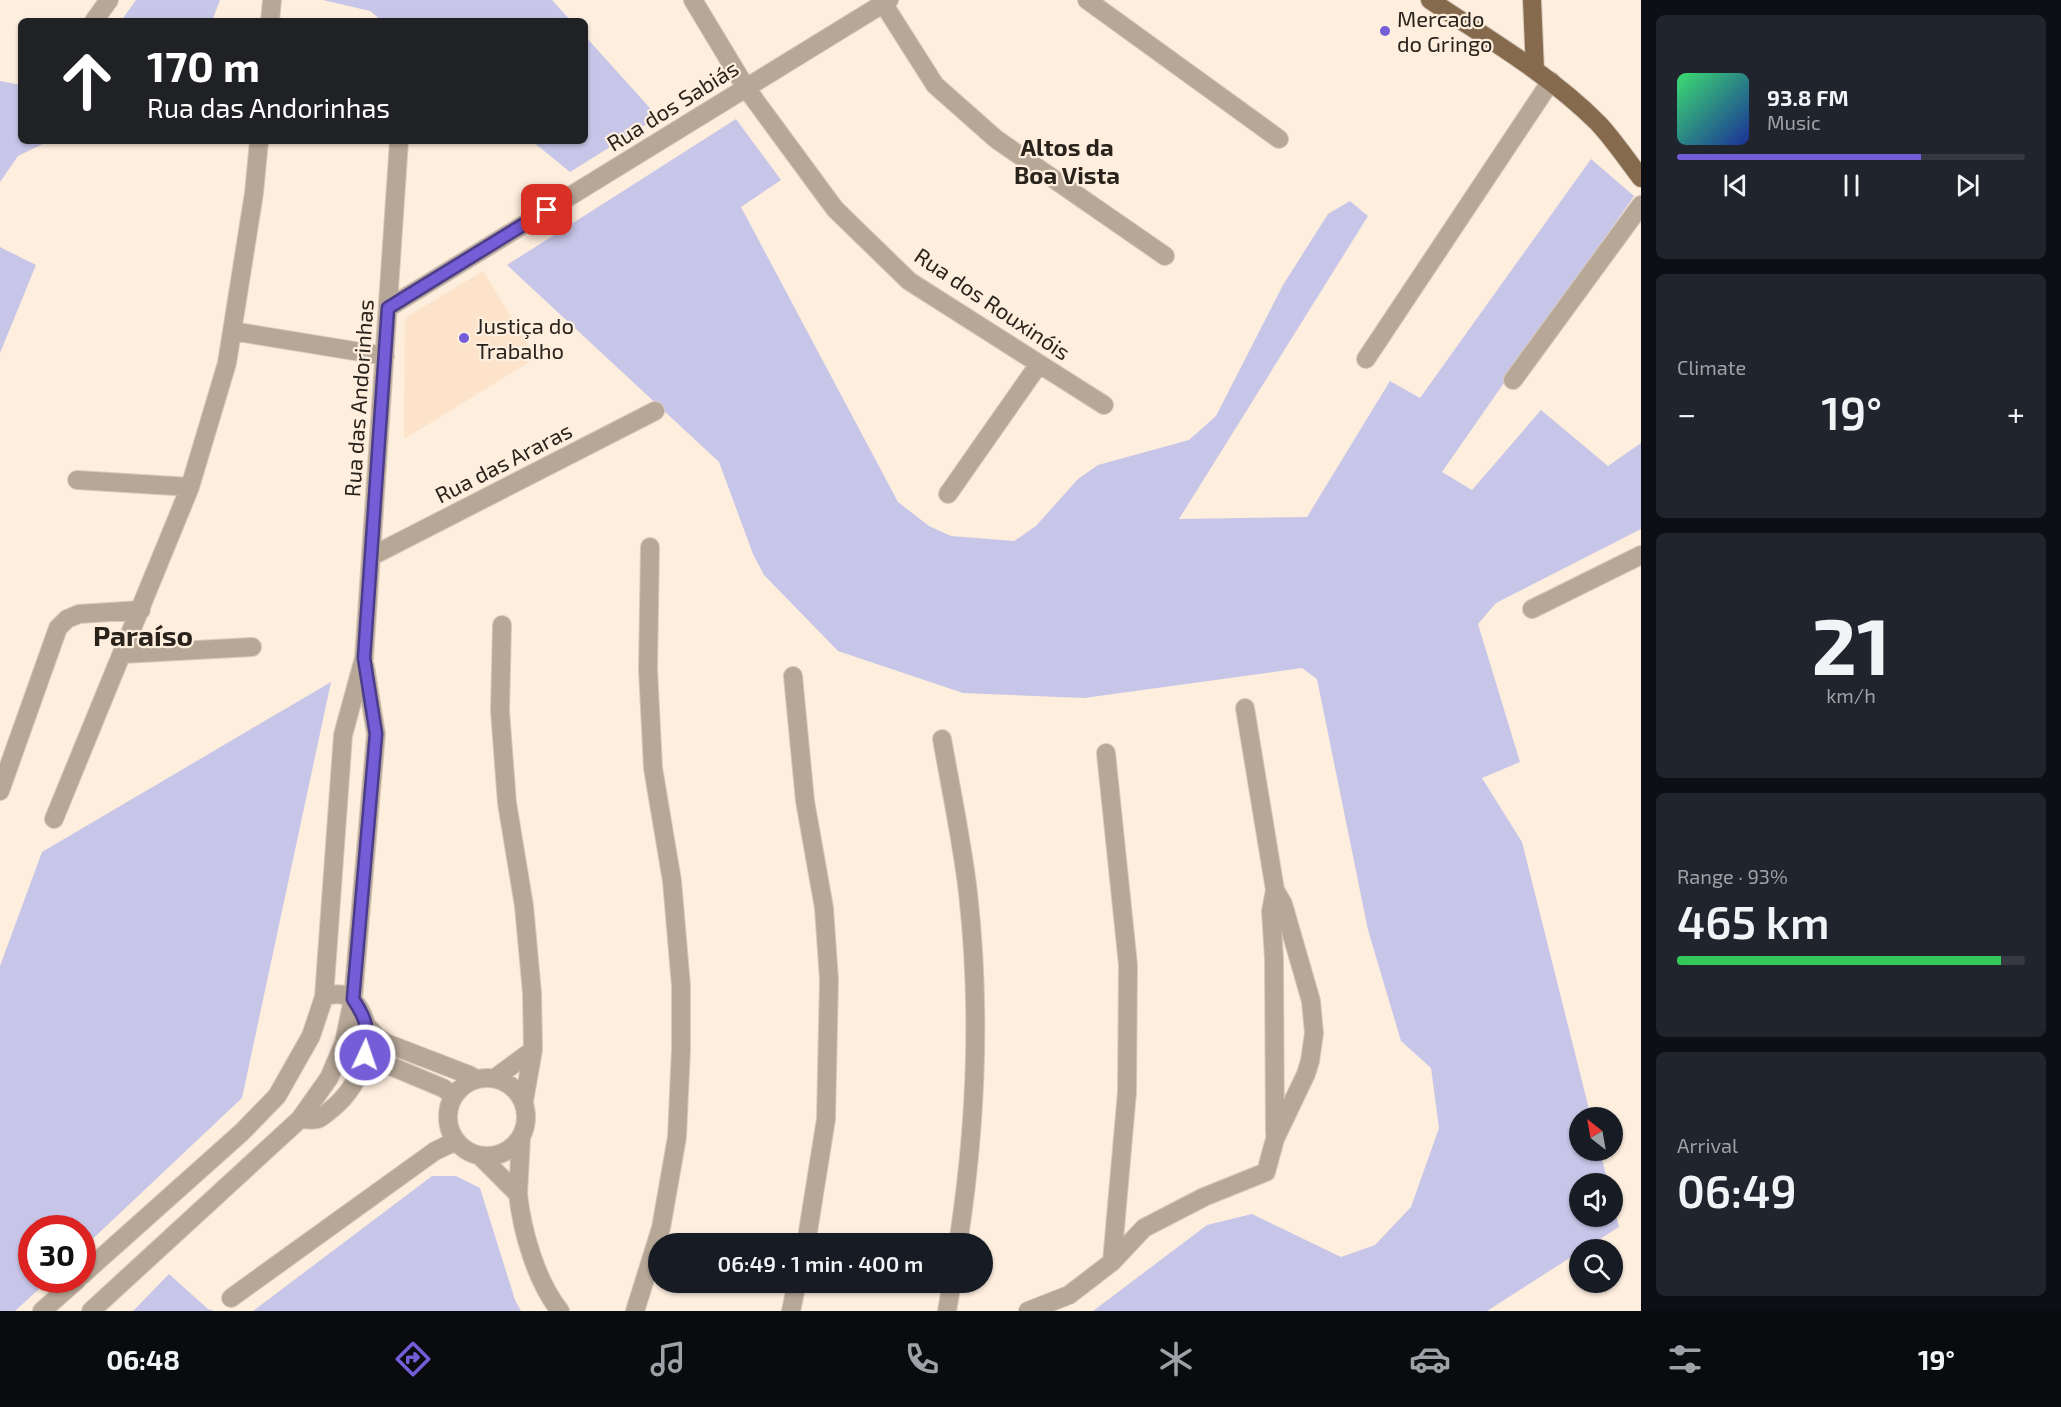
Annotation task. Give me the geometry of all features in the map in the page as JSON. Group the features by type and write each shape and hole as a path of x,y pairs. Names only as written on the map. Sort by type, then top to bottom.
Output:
{"main road":[{"path":"1430,0 1551,81 1600,125 1641,178"},
{"path":"1532,0 1535,70"},
{"path":"1506,51 1533,39"},
{"path":"1533,39 1551,81"}],"street":[{"path":"96,18 109,0"},
{"path":"270,18 272,0"},
{"name":"Rua dos Rouxinóis","path":"693,0 746,88 835,209 909,280 1104,405"},
{"path":"1087,0 1280,139"},
{"path":"884,1 935,85 996,139 1166,256"},
{"name":"Rua dos Sabiás","path":"388,308 884,1"},
{"path":"1366,359 1551,81"},
{"path":"54,819 190,488 227,363 254,193 259,144"},
{"name":"Rua das Andorinhas","path":"364,658 399,144"},
{"path":"1513,380 1641,205"},
{"path":"232,331 385,356"},
{"path":"948,494 1040,364"},
{"name":"Rua das Araras","path":"372,556 655,411"},
{"path":"77,480 190,488"},
{"path":"635,1311 661,1228 677,1137 681,1049 681,986 672,881 653,768 648,669 650,547"},
{"path":"1532,609 1641,555"},
{"path":"0,791 58,628 67,619 79,614 141,610"},
{"path":"502,625 500,711 507,803 525,917 532,993 533,1050 524,1101 527,1120 521,1138 518,1194 520,1215 530,1248 553,1302 560,1311"},
{"path":"123,654 252,647"},
{"path":"96,1262 242,1132 277,1096 311,1036 324,997 343,735 364,658"},
{"path":"91,1311 300,1119 329,1078 344,1042 353,999 376,734 364,658"},
{"path":"793,676 805,801 824,908 829,980 826,1119 808,1233"},
{"path":"1245,708 1275,890 1271,911 1274,959 1275,1139"},
{"path":"942,739 968,892 974,973 975,1087 966,1190 960,1233"},
{"path":"1106,753 1128,965 1127,1092 1112,1262"},
{"path":"1028,1311 1069,1295 1112,1262 1144,1228 1204,1197 1266,1172 1275,1139 1306,1074 1312,1054 1314,1033 1311,1001 1283,904 1275,890"},
{"path":"300,1119 318,1119 327,1113 348,1092 365,1055 367,1026 363,1014 353,999 340,994 324,997"},
{"path":"367,1026 387,1043 476,1079"},
{"path":"495,1078 533,1050"},
{"path":"361,1068 388,1065 443,1088 454,1096"},
{"path":"518,1194 480,1156 463,1148 456,1141 449,1124 450,1105 454,1096 476,1079 495,1078 512,1086 524,1101"},
{"path":"480,1156 507,1151 521,1138"},
{"path":"231,1298 435,1151 456,1141"},
{"path":"42,1311 62,1293"},
{"path":"791,1311 795,1293"},
{"path":"947,1311 950,1293"}],"shaded area":[{"path":"136,0 220,0 213,18 123,18"},
{"path":"323,0 552,0 568,18 378,18 370,11"},
{"path":"588,39 658,117 570,172 536,144 588,144"},
{"path":"0,81 18,84 18,144 43,144 18,156 0,182"},
{"path":"736,119 781,180 741,207 898,502 929,526 951,536 1014,541 1036,526 1078,479 1098,465 1189,440 1216,416 1283,285 1328,214 1350,201 1368,216 1179,519 1307,517 1390,381 1420,398 1591,159 1634,196 1442,472 1472,490 1541,410 1608,466 1641,443 1641,529 1496,603 1478,624 1520,762 1482,778 1522,842 1588,1107 1569,1107 1569,1161 1602,1161 1606,1173 1569,1173 1569,1227 1619,1227 1600,1239 1569,1239 1569,1258 1487,1311 1093,1311 1207,1225 1252,1214 1341,1257 1375,1245 1411,1207 1439,1128 1431,1068 1401,1041 1368,930 1317,679 1302,668 1084,698 963,693 838,651 764,575 753,554 719,462 507,265"},
{"path":"0,247 36,265 0,353"},
{"name":"Justiça do Trabalho","path":"483,271 536,358 404,439 405,318"},
{"path":"331,682 242,1098 96,1236 96,1215 18,1215 18,1293 35,1293 15,1311 0,1311 0,966 42,852"},
{"path":"432,1176 456,1176 480,1188 515,1300 521,1311 253,1311"},
{"path":"169,1274 208,1309 214,1311 133,1311"}],"place":[{"name":"Mercado do Gringo","path":"1385,31"},
{"name":"Justiça do Trabalho","path":"464,338"}],"district":[{"name":"Altos da Boa Vista","path":"1067,160"},
{"name":"Paraíso","path":"143,635"}],"route":[{"path":"365,1055 367,1026 363,1014 353,999 376,734 364,658 388,308 547,210"}]}
